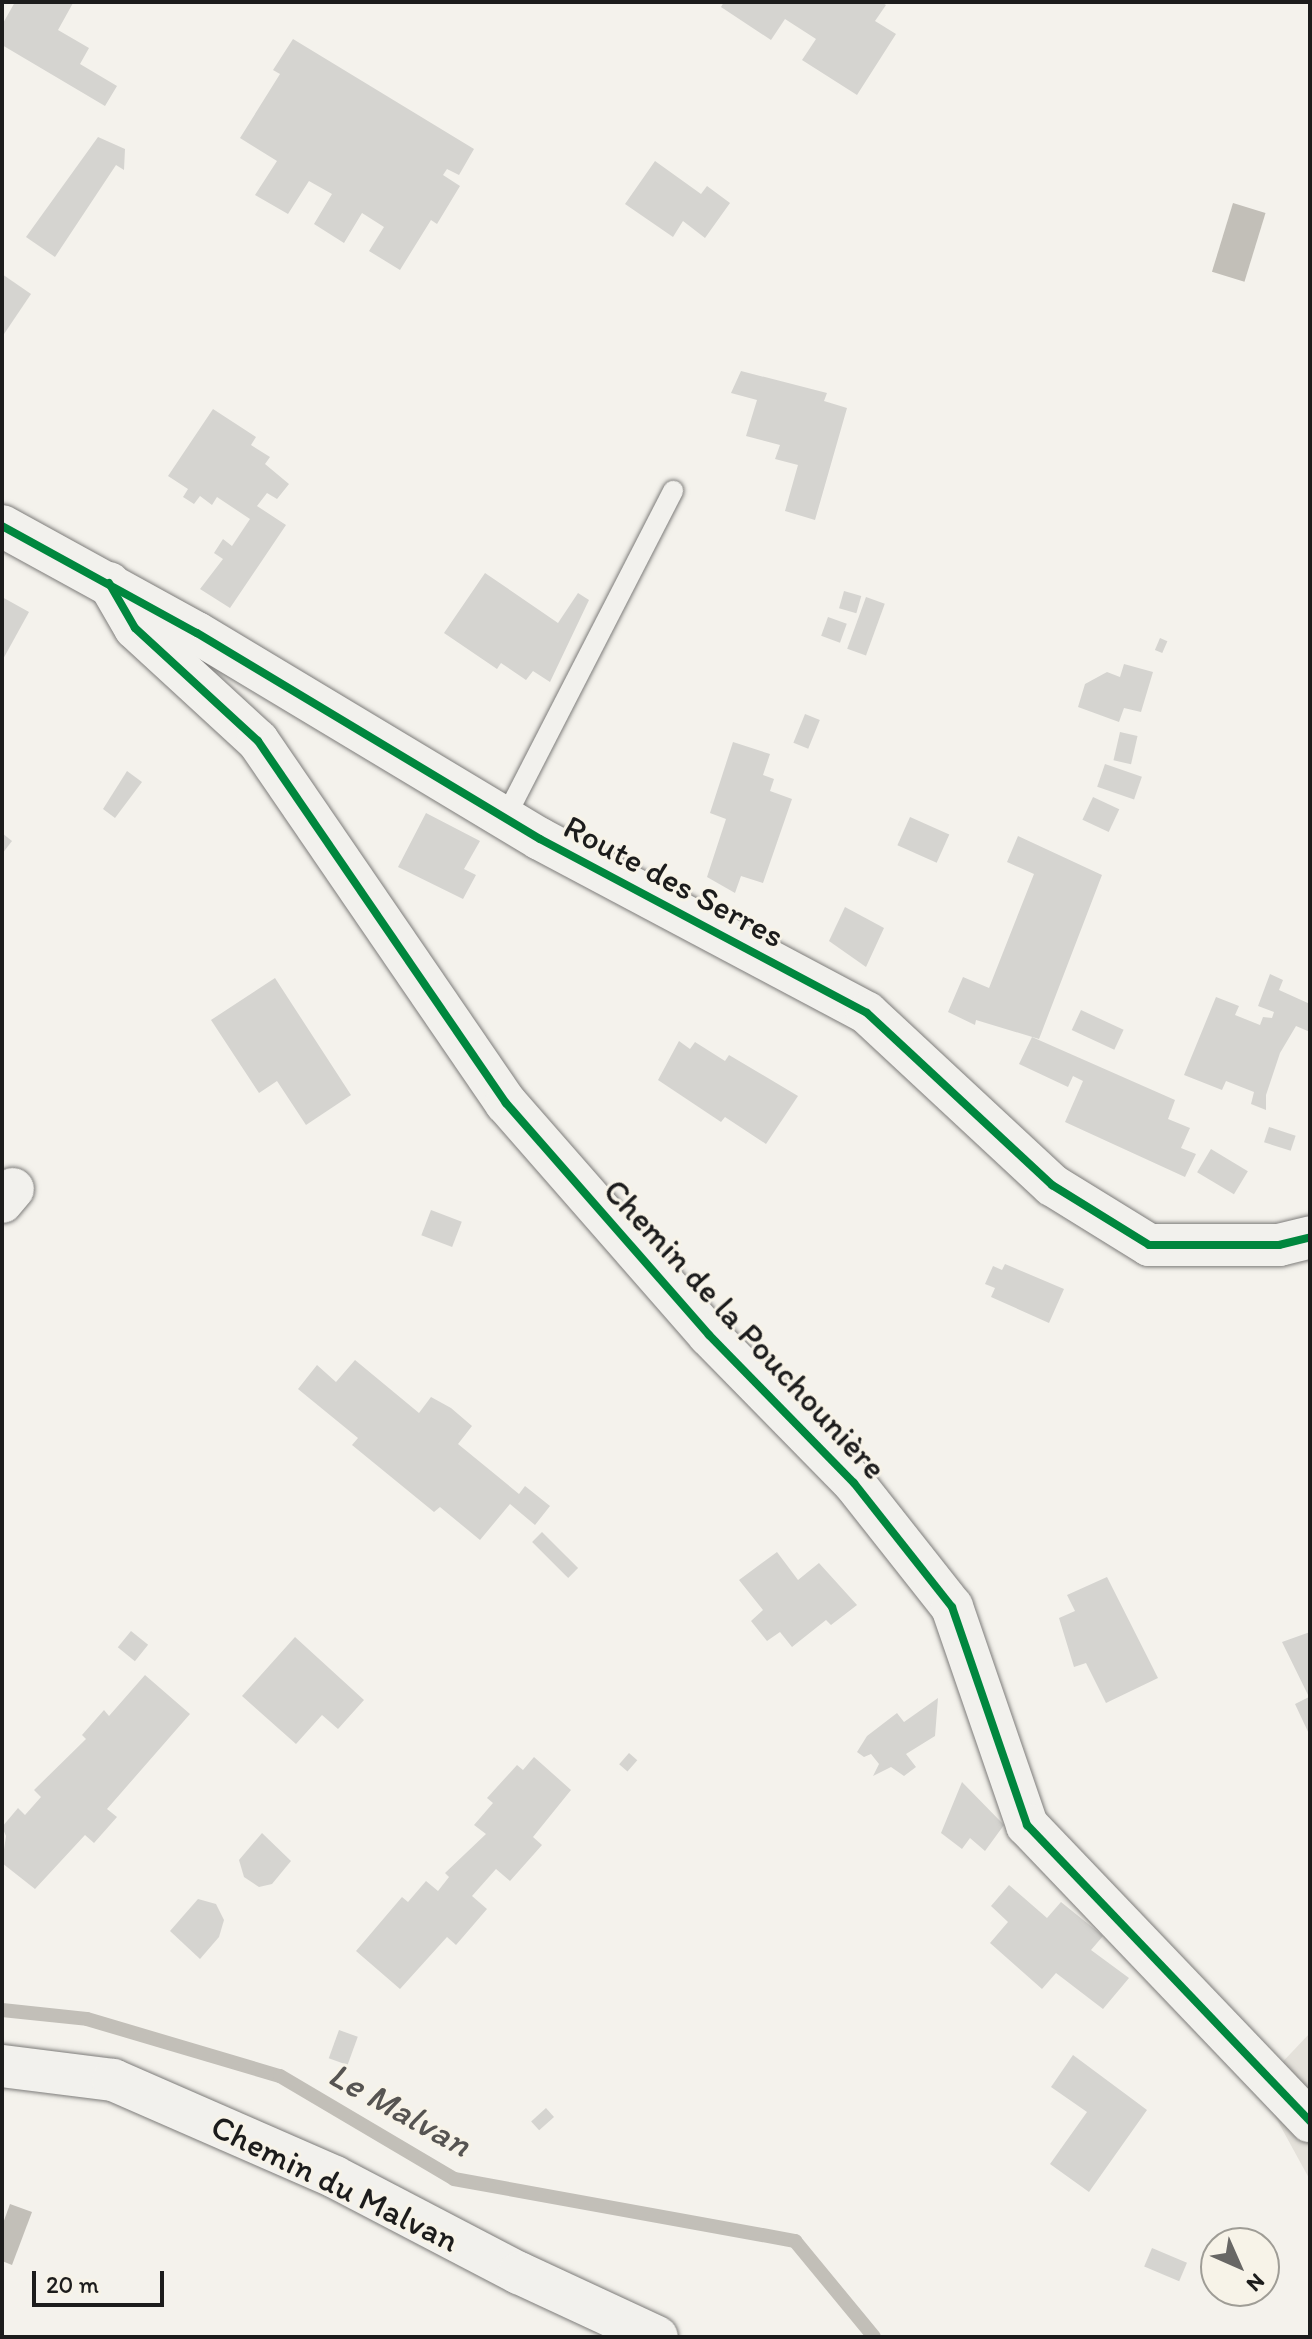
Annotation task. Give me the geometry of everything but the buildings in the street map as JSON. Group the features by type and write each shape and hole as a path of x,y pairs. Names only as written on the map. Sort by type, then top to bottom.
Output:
{"street":[{"name":"Route des Serres","path":"2,526 109,583 505,818 867,1013 1052,1185 1149,1245 1279,1245 1310,1237"},
{"name":"Chemin de la Pouchounière","path":"109,583 135,628 258,741 506,1103 709,1335 854,1483 952,1607 1027,1825 1310,2121"},
{"name":"Chemin du Malvan","path":"2,2066 113,2080 335,2177 519,2273 657,2337"}],"lane":[{"path":"505,818 673,491"}],"shaded area":[{"path":"1233,203 1266,213 1244,282 1212,272"},
{"path":"1310,2033 1310,2180 1259,2087"},
{"path":"10,2204 32,2212 12,2265 2,2261 2,2226"}],"waterway":[{"name":"Le Malvan","path":"2,2010 87,2019 280,2076 454,2179 795,2241 874,2337"}],"cycle path":[{"path":"2,526 197,633 540,839 867,1013 1052,1185 1149,1245 1279,1245 1310,1237"},
{"path":"109,583 135,628 258,741 506,1103 709,1335 854,1483 952,1607 1027,1825 1310,2121"}]}
